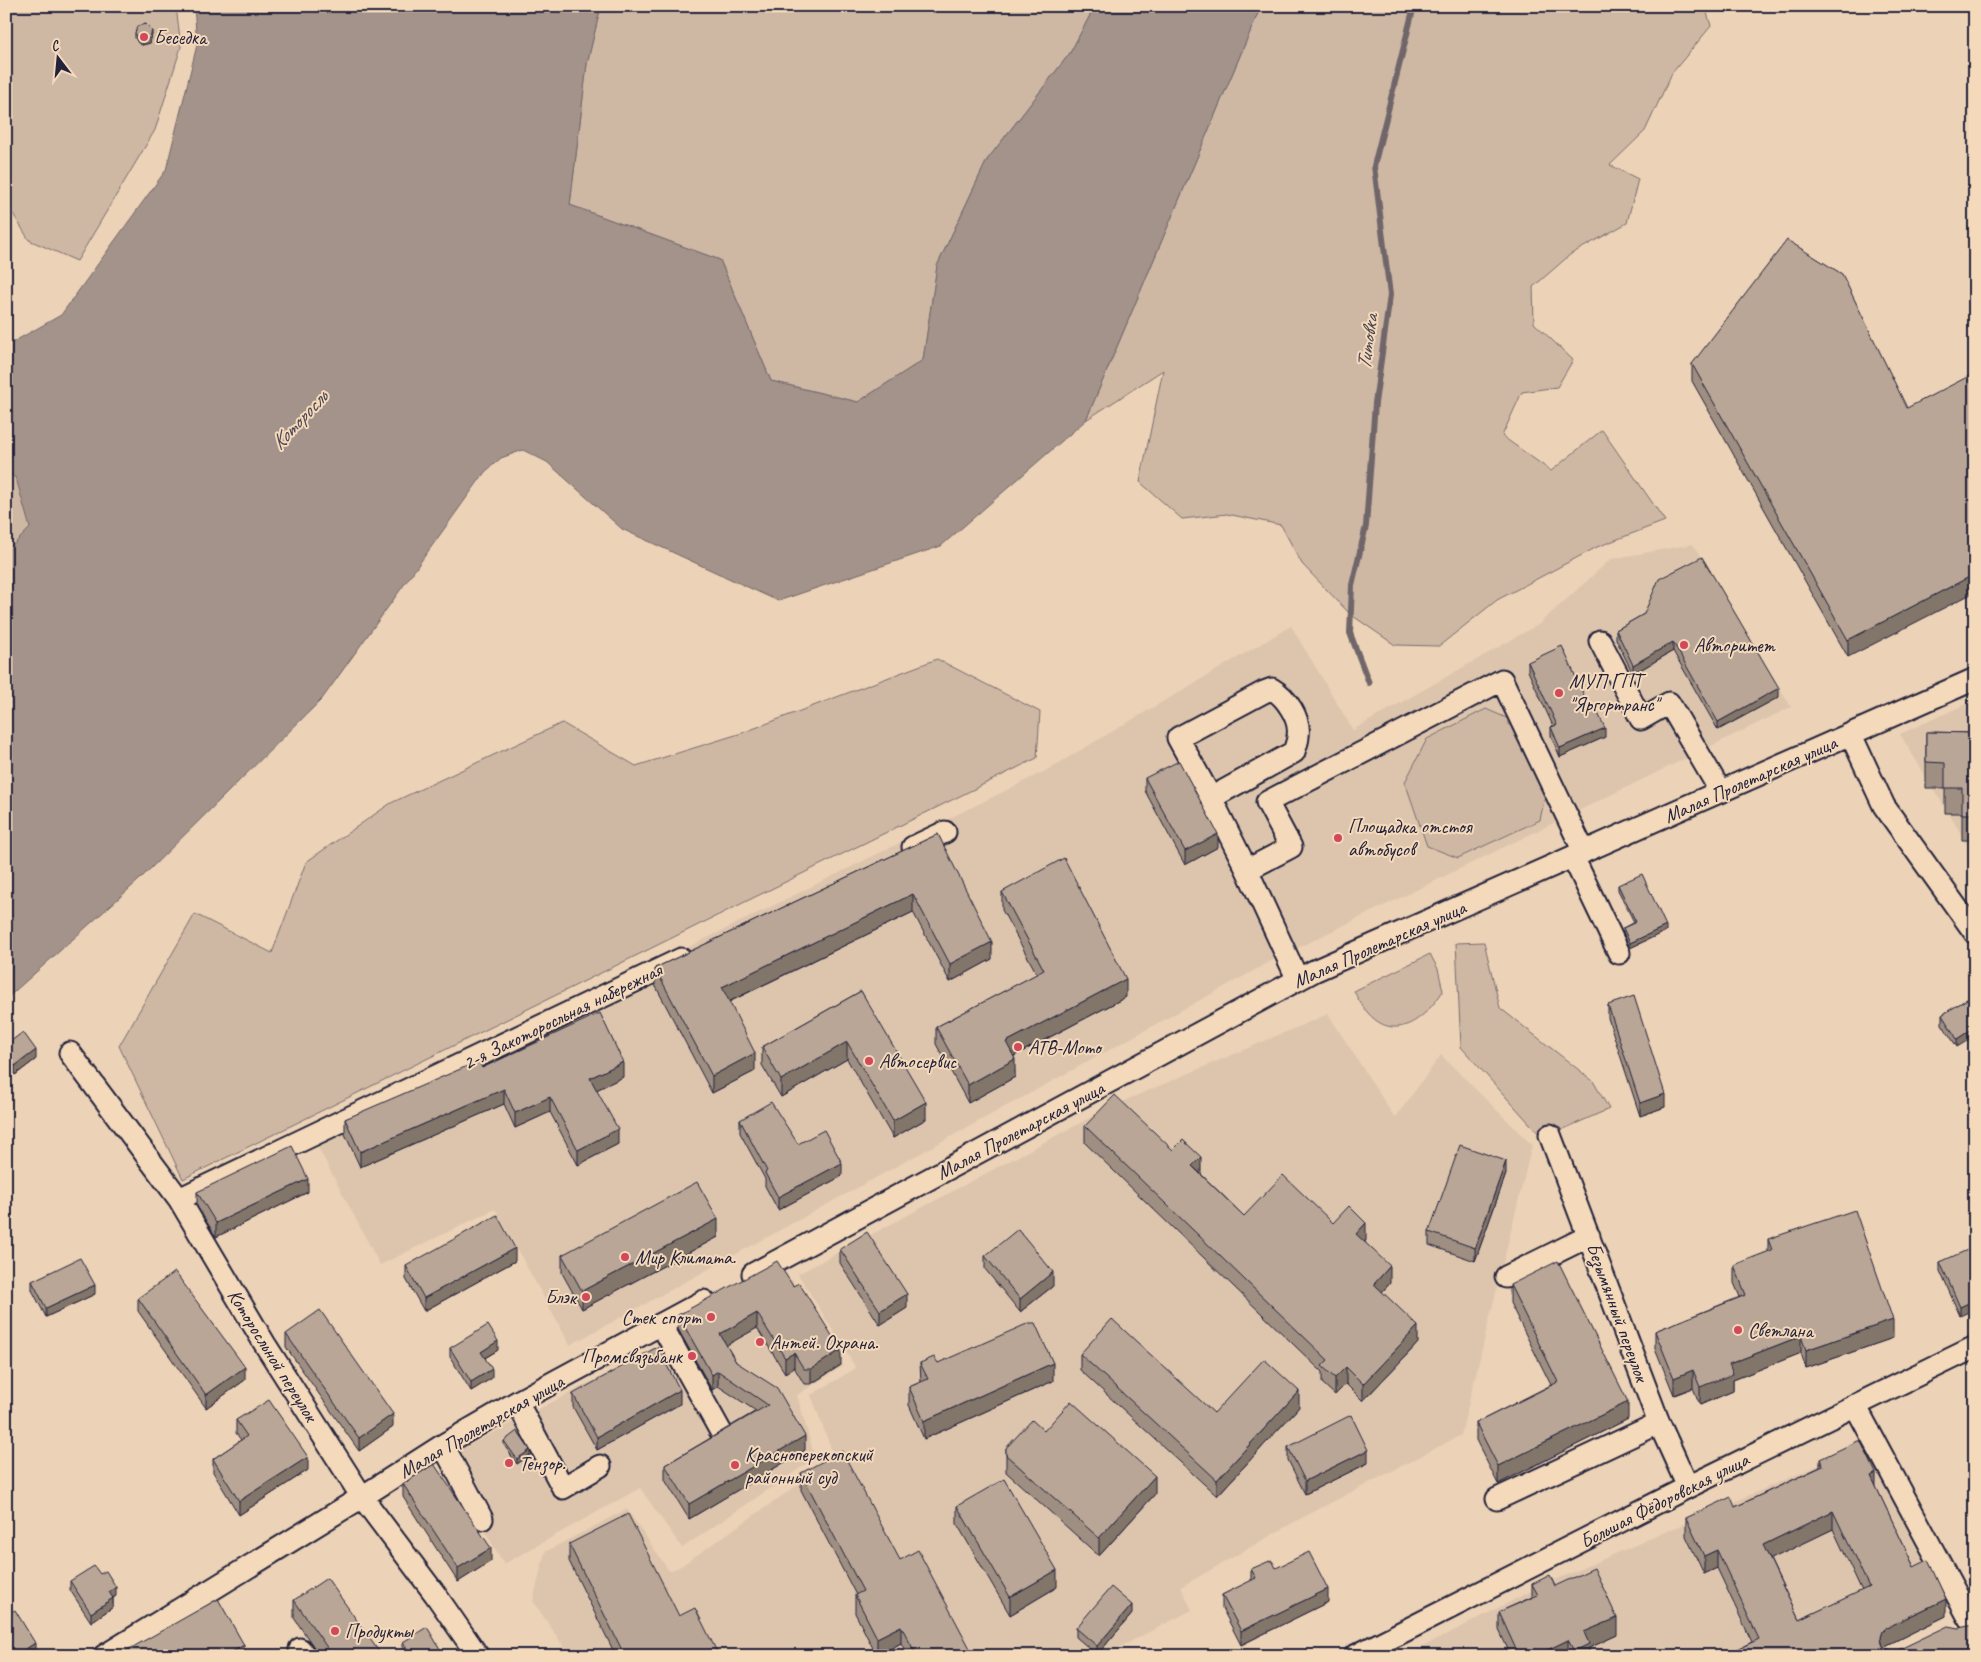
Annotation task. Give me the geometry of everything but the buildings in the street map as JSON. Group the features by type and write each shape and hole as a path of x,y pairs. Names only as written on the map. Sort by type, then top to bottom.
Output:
{"street":[{"path":"1600,641 1642,718 1669,703 1721,792"},
{"name":"Малая Пролетарская улица","path":"104,1656 443,1445 517,1402 1314,971 1975,679"},
{"path":"1247,870 1291,847 1267,802 1502,680 1579,854 1619,953"},
{"path":"1211,798 1294,752 1299,736 1297,721 1282,694 1272,689 1264,692 1178,738 1247,870 1298,980"},
{"path":"1851,734 1884,806 1975,933"},
{"path":"900,854 945,832"},
{"name":"2-я Закоторосльная набережная","path":"179,1199 702,949"},
{"name":"Которосльной переулок","path":"70,1053 179,1199 266,1346 362,1497 435,1594 478,1656"},
{"name":"Безымянный переулок","path":"1550,1135 1660,1423 1688,1487"},
{"path":"1506,1277 1590,1236"},
{"path":"660,1324 721,1432"},
{"name":"Большая Фёдоровская улица","path":"1355,1656 1688,1487 1975,1347"},
{"path":"517,1402 563,1488 600,1466"},
{"path":"1855,1405 1966,1625"},
{"path":"1498,1499 1660,1423"},
{"path":"443,1445 482,1519"}],"shaded area":[{"path":"6,6 176,6 181,47 155,130 77,261 29,240 6,202"},
{"path":"601,6 1095,6 1070,53 987,160 937,266 923,360 858,402 771,381 720,260 570,205 587,64"},
{"path":"1261,6 1705,6 1711,26 1672,73 1645,131 1610,165 1638,179 1627,223 1571,254 1533,287 1534,323 1573,360 1557,387 1522,392 1502,436 1551,471 1602,430 1665,521 1597,547 1497,600 1439,646 1395,645 1350,614 1302,564 1281,525 1227,514 1182,519 1140,482 1163,370 1086,420"},
{"path":"6,444 41,521 6,554"},
{"path":"1693,544 1791,707 1277,958 570,1345 495,1209 380,1265 311,1134 1047,770 1291,626 1353,730 1539,624 1611,559"},
{"path":"937,659 1040,712 1037,758 183,1179 119,1046 195,914 272,953 306,862 391,803 562,723 636,766 742,733"},
{"path":"1975,700 1975,857 1900,734"},
{"path":"1486,709 1511,720 1545,796 1540,820 1458,858 1427,846 1405,782 1427,739"},
{"path":"1484,942 1500,1008 1593,1081 1609,1109 1550,1135 1541,1136 1461,1047 1456,943"},
{"path":"1430,954 1438,969 1443,991 1432,1006 1409,1024 1397,1027 1386,1025 1374,1019 1364,1008 1354,991"},
{"path":"1328,1014 1395,1118 1441,1055 1532,1145 1461,1435 1296,1521 1181,1587 1192,1610 1122,1646 1110,1656 570,1656 533,1601 545,1552 627,1509 669,1571 681,1566 835,1459 811,1395 856,1368 798,1274 1112,1106"},
{"path":"791,1279 843,1366 797,1395 815,1458 682,1548 640,1488 504,1564 442,1459"},
{"path":"1874,1441 1939,1562 1746,1656 1405,1656 1539,1587"}],"water":[{"name":"Которосль","path":"194,6 601,6 587,64 570,205 720,260 771,381 858,402 923,360 937,266 987,160 1070,53 1095,6 1261,6 1086,420 941,546 778,601 622,529 547,462 523,450 501,458 485,472 322,699 139,880 6,999 6,552 30,528 16,478 6,473 6,346 61,315 166,170 197,45"}],"waterway":[{"name":"Титовка","path":"1369,683 1350,633 1352,585 1366,526 1375,403 1390,295 1374,166 1414,6"}],"place":[{"name":"Беседка","path":"144,37"},
{"name":"Авторитет","path":"1684,645"},
{"name":"МУП ГПТ \"Яргортранс\"","path":"1559,693"},
{"name":"Площадка отстоя автобусов","path":"1338,838"},
{"name":"АТВ-Мото","path":"1018,1047"},
{"name":"Автосервис","path":"869,1061"},
{"name":"Мир Климата.","path":"625,1257"},
{"name":"Блэк","path":"586,1297"},
{"name":"Стек спорт","path":"711,1317"},
{"name":"Светлана","path":"1738,1330"},
{"name":"Антей. Охрана.","path":"760,1342"},
{"name":"Промсвязьбанк","path":"692,1356"},
{"name":"Тензор.","path":"509,1463"},
{"name":"Красноперекопский районный суд","path":"735,1465"},
{"name":"Продукты","path":"335,1631"}]}
